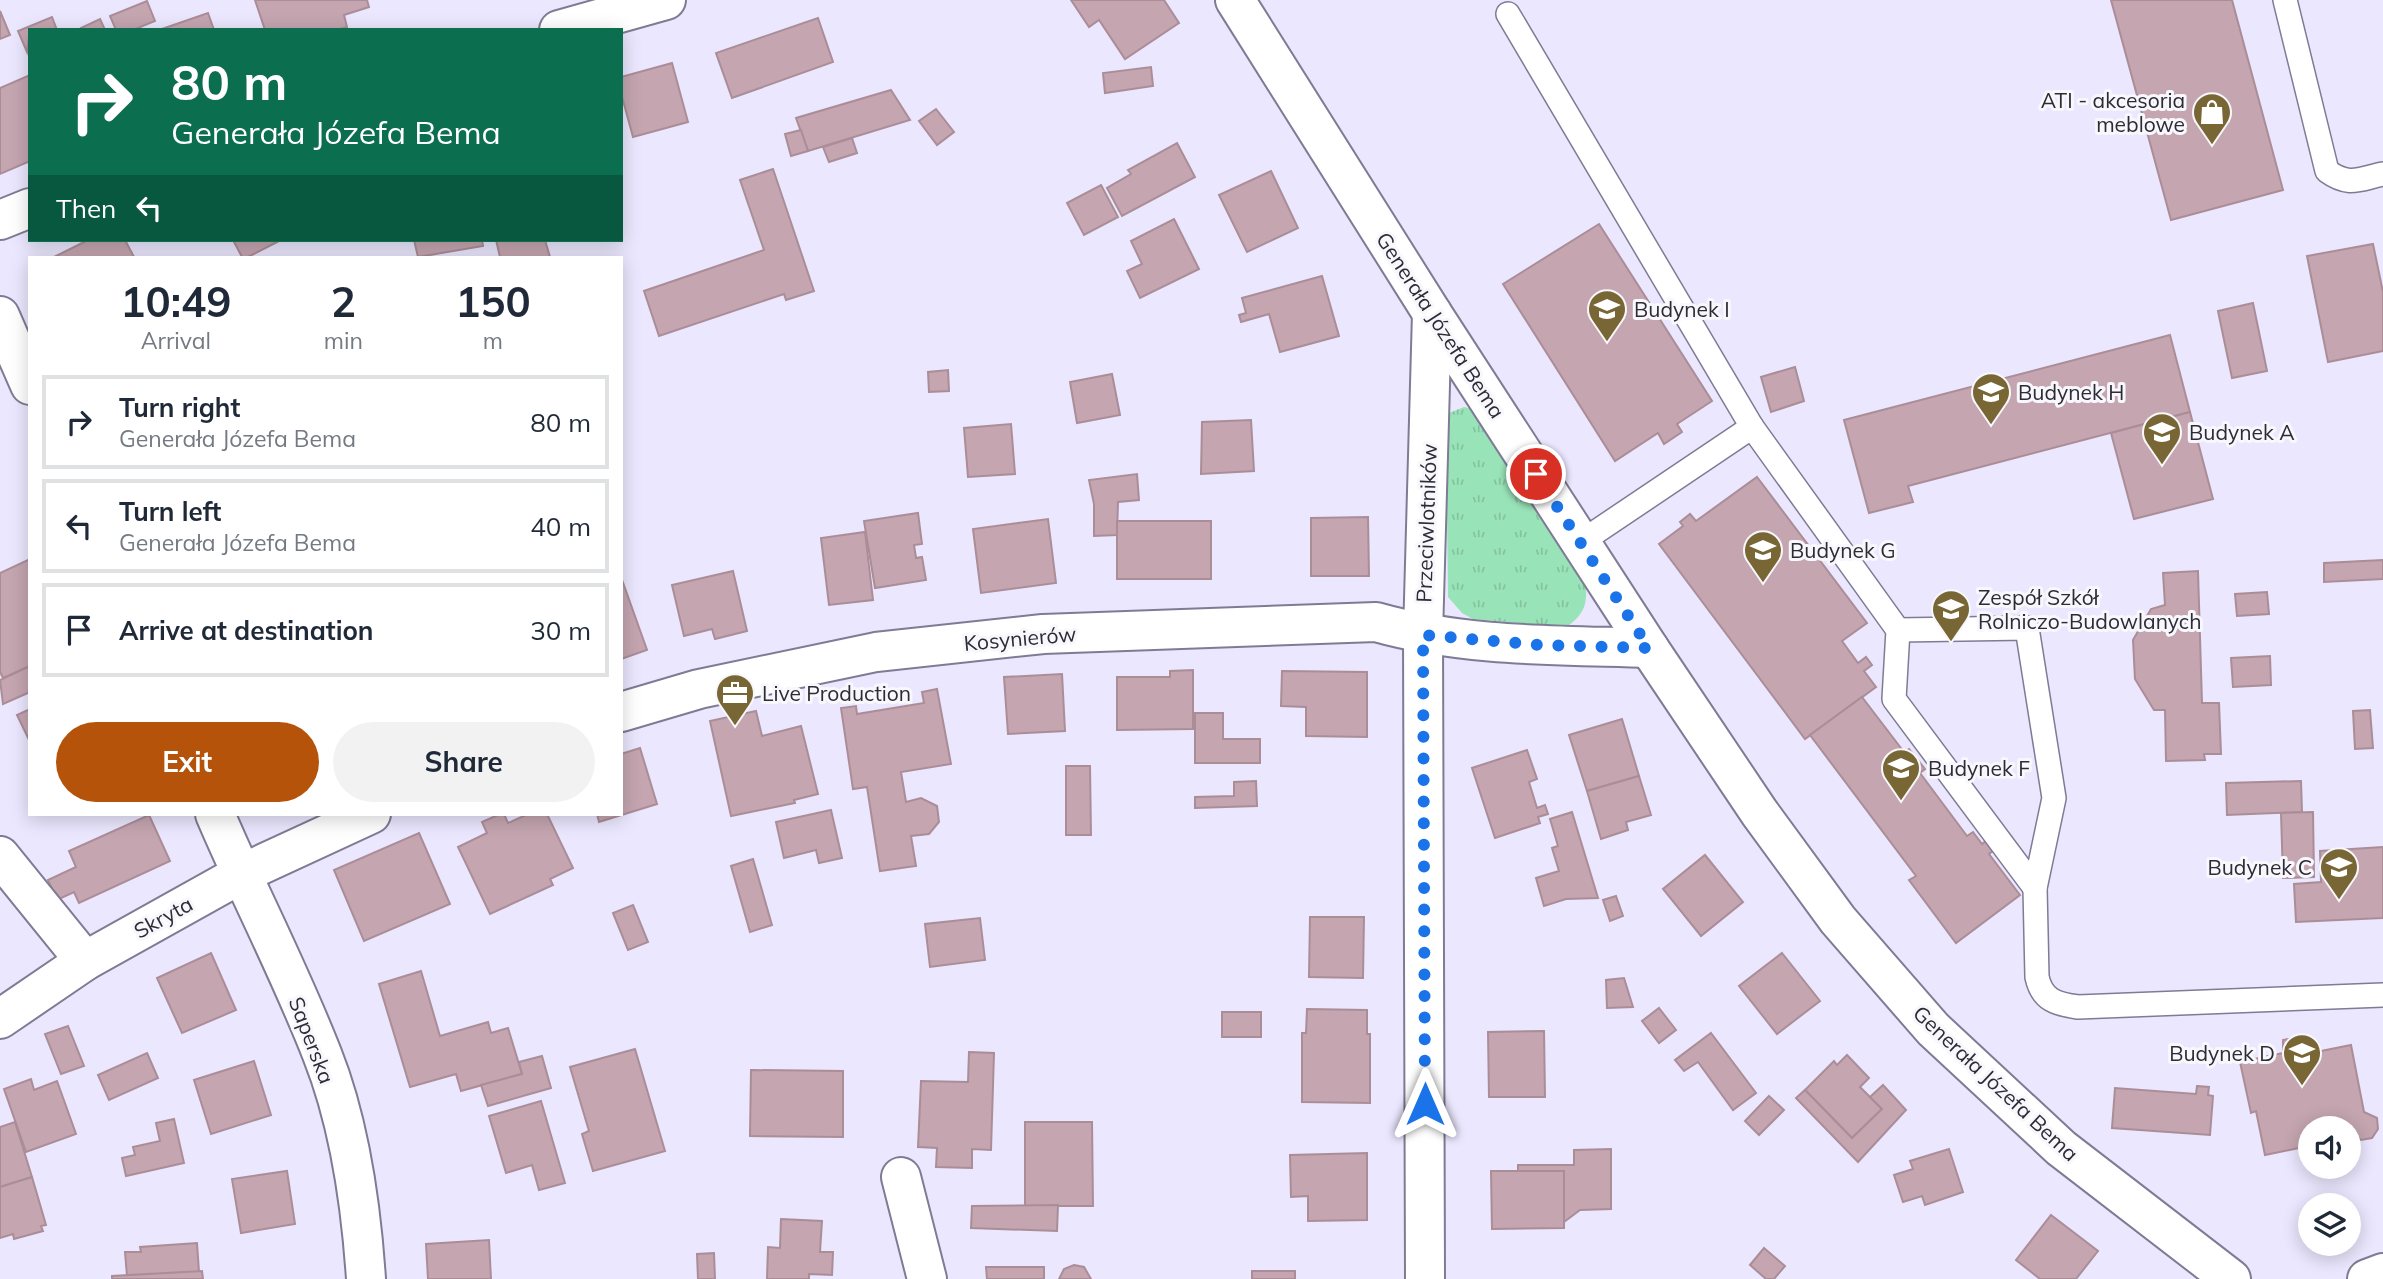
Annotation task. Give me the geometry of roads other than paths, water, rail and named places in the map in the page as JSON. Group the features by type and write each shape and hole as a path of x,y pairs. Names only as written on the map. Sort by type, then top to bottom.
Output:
{"street":[{"path":"566,28 666,0"},
{"name":"Generała Józefa Bema","path":"1235,0 1432,313 1649,648 1759,812 1838,920 1933,1029 2061,1148 2231,1279"},
{"path":"0,220 28,209"},
{"name":"Przeciwlotników","path":"1425,1279 1423,635 1432,313"},
{"path":"0,316 28,380"},
{"name":"Kosynierów","path":"623,711 699,690 876,652 1043,634 1376,622 1423,635"},
{"path":"1423,635 1541,645 1649,648"},
{"name":"Saperska","path":"216,816 323,1055 346,1139 362,1220 366,1279"},
{"path":"241,874 367,816"},
{"path":"0,856 85,961"},
{"name":"Skryta","path":"0,1019 85,961 241,874"},
{"path":"901,1177 927,1279"},
{"path":"2367,1279 2383,1273"}],"lane":[{"path":"2285,0 2327,171 2340,181 2359,181 2383,174"},
{"path":"1508,14 1752,427 1899,630 1895,699 2035,888"},
{"path":"1581,542 1752,427"},
{"path":"1899,630 2027,628 2054,798 2035,888 2037,977 2040,990 2049,1000 2062,1005 2383,995"}],"place":[{"name":"ATI - akcesoria meblowe","path":"2212,146"},
{"name":"Budynek I","path":"1607,343"},
{"name":"Budynek H","path":"1991,426"},
{"name":"Budynek A","path":"2162,466"},
{"name":"Budynek G","path":"1763,584"},
{"name":"Zespół Szkół Rolniczo-Budowlanych","path":"1951,643"},
{"name":"Live Production","path":"735,727"},
{"name":"Budynek F","path":"1901,802"},
{"name":"Budynek C","path":"2339,901"},
{"name":"Budynek D","path":"2302,1087"}]}
